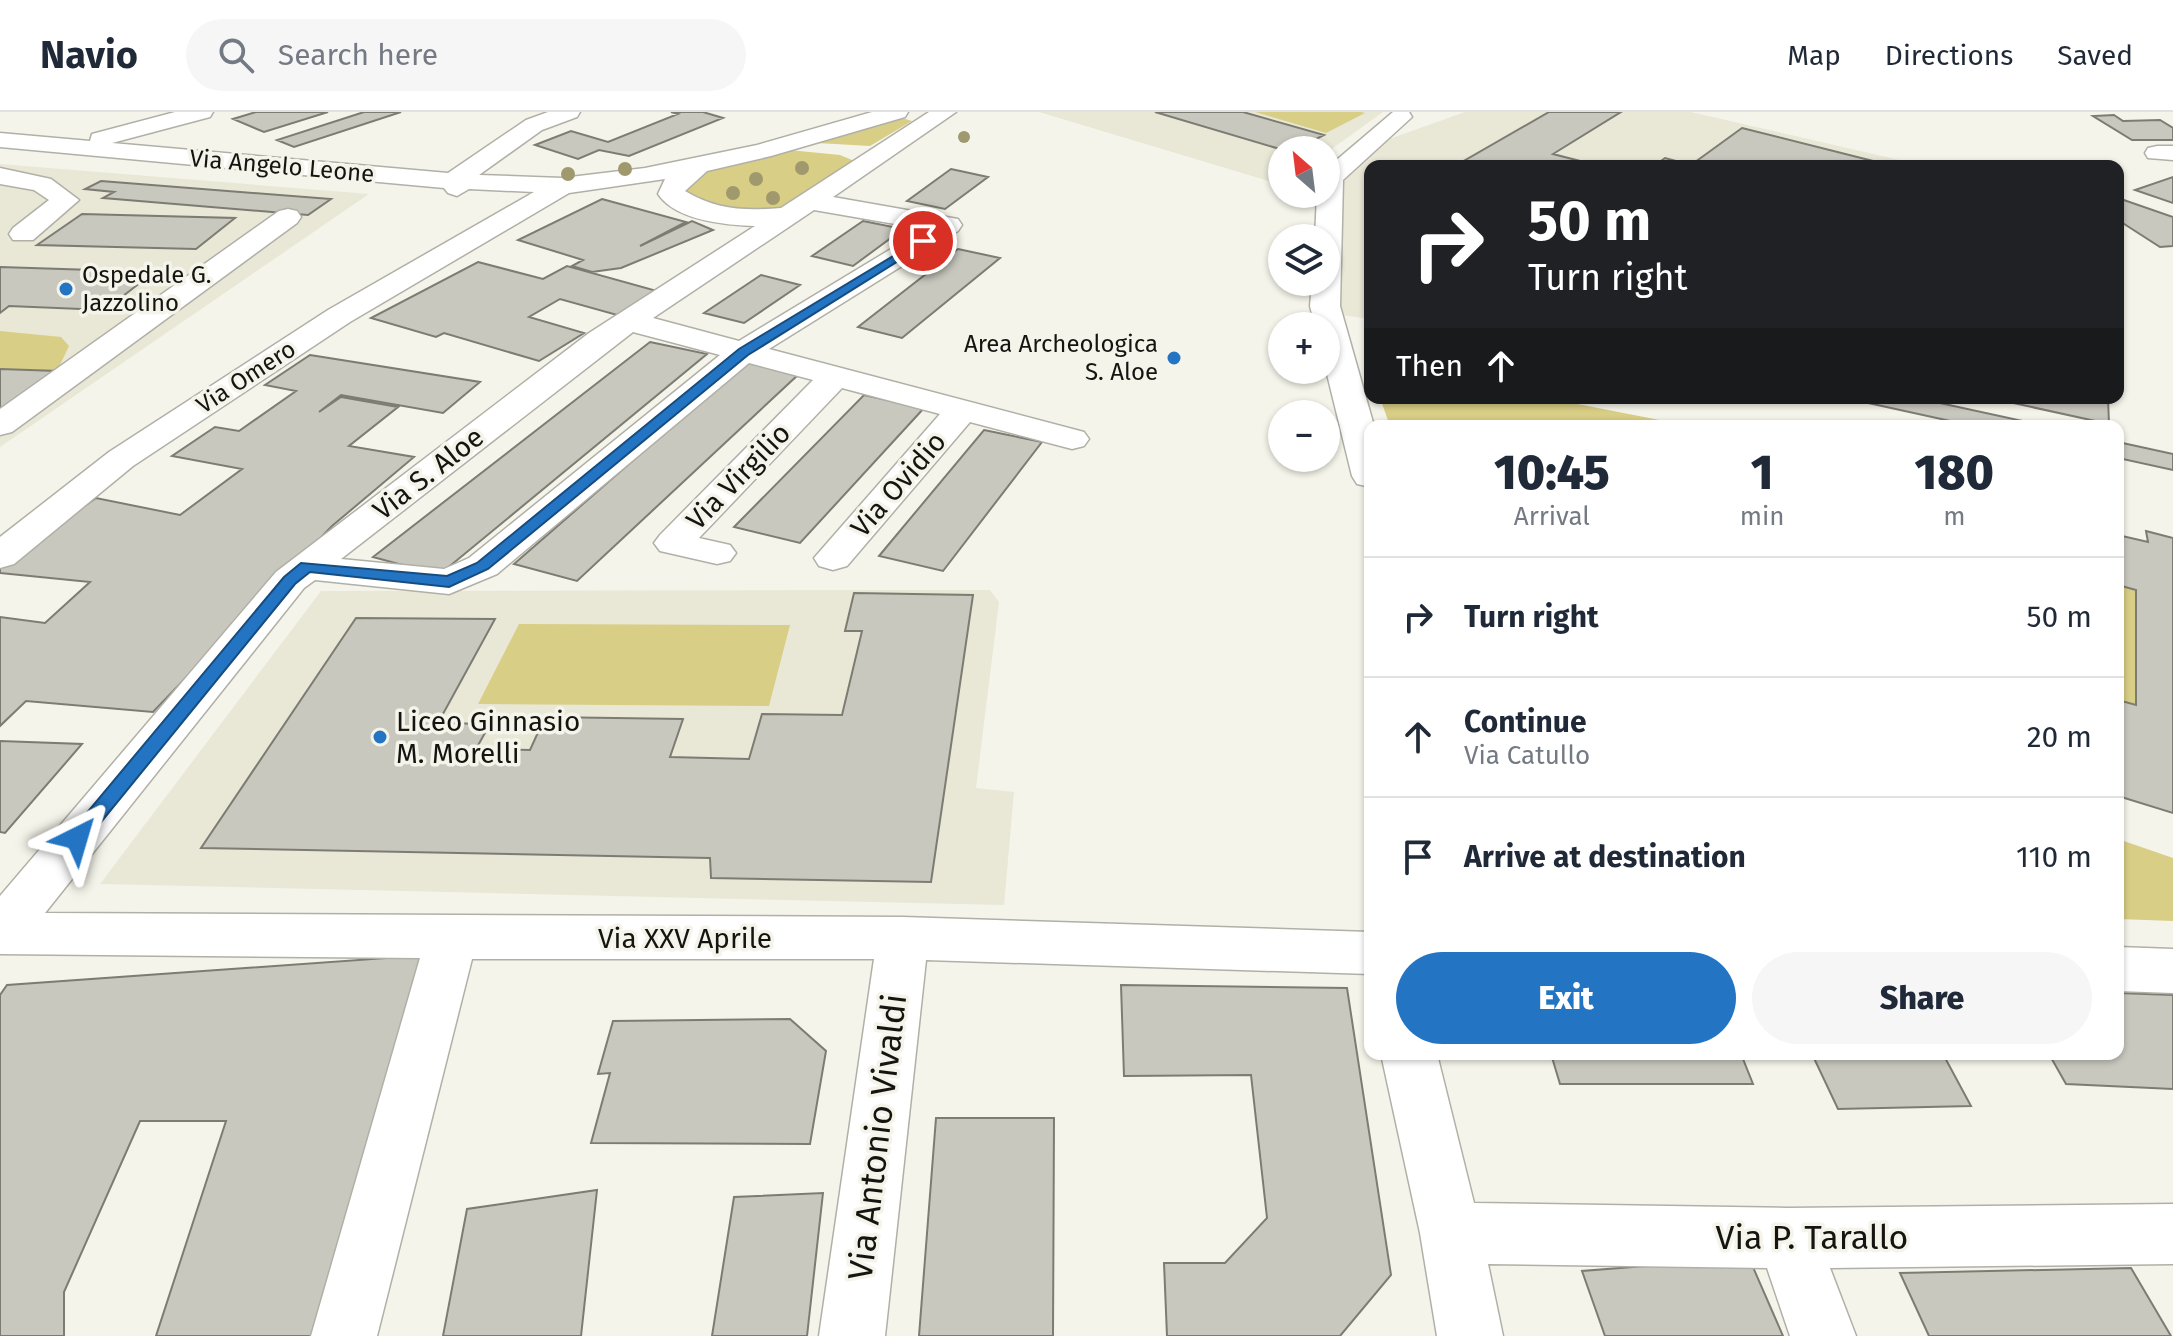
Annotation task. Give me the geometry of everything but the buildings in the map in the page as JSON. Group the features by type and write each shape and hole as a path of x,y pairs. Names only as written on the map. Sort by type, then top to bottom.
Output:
{"street":[{"path":"70,146 202,112"},
{"path":"453,250 467,232 472,212 452,182 534,125 569,112"},
{"path":"565,185 645,176 699,165 762,151 897,112"},
{"name":"Via S. Aloe","path":"0,933 290,580 628,321 945,112"},
{"path":"1364,453 1325,306 1331,178 1401,117"},
{"name":"Via Angelo Leone","path":"0,140 452,182 565,185"},
{"path":"0,163 41,144"},
{"path":"762,151 814,151 840,155 852,160 855,170"},
{"path":"671,194 674,185 699,165"},
{"path":"0,176 42,184 66,200 23,234"},
{"path":"307,567 449,582 483,566 743,352 949,225 796,208 745,220 717,217 690,207 671,194 565,185"},
{"name":"Via Omero","path":"0,556 121,459 339,316 565,185"},
{"path":"0,425 288,217"},
{"path":"628,321 1072,439"},
{"name":"Via Virgilio","path":"717,553 673,543 835,376"},
{"name":"Via Ovidio","path":"833,558 962,410"},
{"name":"Via XXV Aprile","path":"0,933 452,938 903,938 1364,953"},
{"path":"344,1336 452,938"},
{"name":"Via Antonio Vivaldi","path":"852,1336 903,938"},
{"path":"2124,969 2173,971"},
{"path":"1410,1060 1451,1233 1470,1336"},
{"name":"Via P. Tarallo","path":"1451,1233 1788,1238 2173,1234"},
{"path":"1788,1238 1823,1336"}],"shaded area":[{"path":"1039,112 1383,112 1340,143 1340,136 1268,136 1268,181"},
{"path":"1255,112 1361,112 1365,113 1326,133"},
{"path":"1465,112 1691,112 1899,160 1364,160 1364,318 1327,312 1328,296 1340,296 1340,224 1330,224 1330,208 1340,208 1340,170 1364,148"},
{"path":"902,118 912,121 870,146 817,143"},
{"path":"789,150 840,155 852,160 855,170 785,216 717,217 674,185 699,165"},
{"path":"0,164 369,194 0,447"},
{"path":"0,331 61,337 69,346 57,371 0,369"},
{"path":"1382,404 1578,404 1659,420 1388,420"},
{"path":"2124,587 2136,590 2136,705 2124,702"},
{"path":"990,590 999,602 976,788 1014,792 1004,905 100,884 321,591"},
{"path":"519,624 790,625 769,706 478,704"},
{"path":"2124,841 2173,858 2173,921 2124,919"}],"place":[{"name":"Ospedale G. Jazzolino","path":"66,289"},
{"name":"Area Archeologica S. Aloe","path":"1174,358"},
{"name":"Liceo Ginnasio M. Morelli","path":"380,737"}],"route":[{"path":"77,838 290,580 307,567 449,582 483,566 743,352 923,241"}]}
